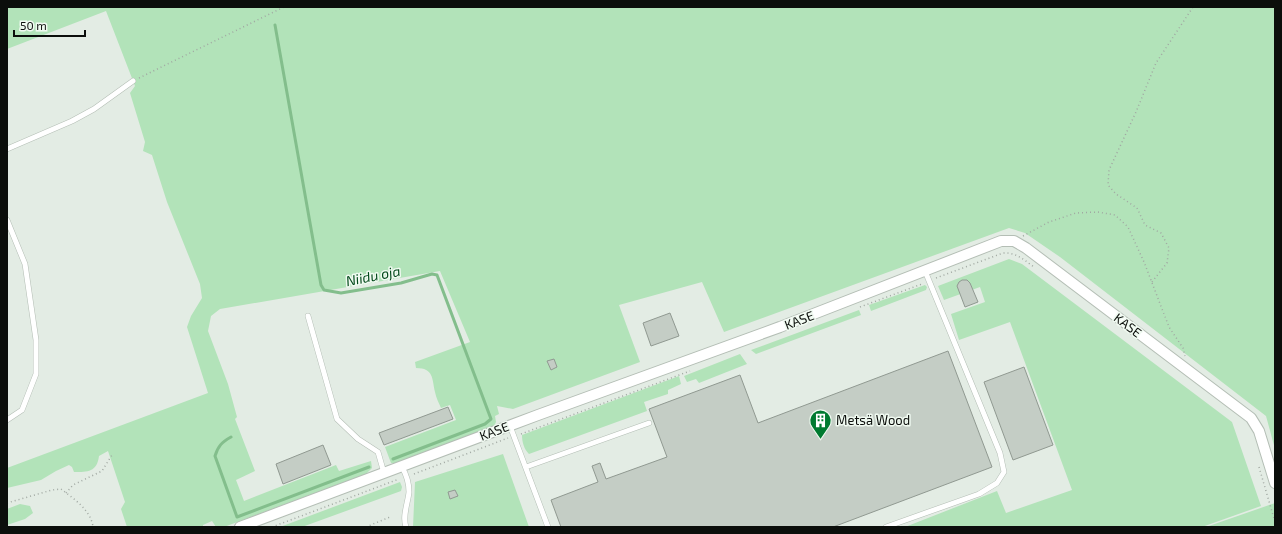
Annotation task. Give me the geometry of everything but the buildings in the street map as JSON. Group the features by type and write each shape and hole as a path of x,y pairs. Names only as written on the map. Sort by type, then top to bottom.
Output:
{"street":[{"name":"KASE","path":"240,527 703,354 780,327 1001,241 1014,241 1026,248 1251,418 1259,431 1275,483"}],"lane":[{"path":"7,149 72,121 94,109 133,81"},
{"path":"7,220 25,264 36,340 36,374 22,410 7,420"},
{"path":"886,527 979,494 997,484 1004,472 1000,453 925,271"},
{"path":"308,316 336,418 358,439 378,452 384,473"},
{"path":"526,468 649,423"},
{"path":"510,426 548,527"},
{"path":"402,467 407,476 409,491 404,521 406,527"}],"path":[{"path":"133,81 284,7"},
{"path":"1152,282 1167,264 1170,248 1161,233 1145,225 1138,208 1116,194 1108,185 1109,170 1136,112 1156,63 1193,7"},
{"path":"1014,241 1049,222 1076,213 1098,212 1115,215 1128,227 1152,282 1169,327 1183,348 1186,362 1183,366"},
{"path":"855,309 1003,253 1010,252 1039,271"},
{"path":"272,527 695,369"},
{"path":"66,493 72,484 102,471 112,455"},
{"path":"1258,465 1275,522"},
{"path":"7,503 52,490 61,489 88,512 93,521 94,527"},
{"path":"366,527 390,518"}],"green space":[{"path":"7,7 1275,7 1275,449 1266,416 1060,257 1025,233 1009,228 724,332 702,282 619,305 640,362 513,409 497,406 499,414 495,416 496,422 494,426 395,463 391,463 385,447 456,420 450,405 441,408 429,372 422,368 416,368 415,362 470,342 440,271 220,309 211,316 208,331 228,384 237,417 235,419 255,471 236,480 244,501 336,465 339,471 371,461 372,468 366,474 224,527 216,527 212,521 203,525 203,527 127,527 121,509 125,502 108,451 99,456 96,465 91,470 74,472 72,467 69,465 41,480 7,488 7,468 208,393 187,327 191,316 202,298 200,284 167,202 152,155 143,151 145,142 130,93 135,86 106,11 7,49"},
{"path":"1009,259 1022,264 1232,422 1261,506 1202,527 905,527 997,491 1006,513 1072,490 1010,322 959,340 951,314 985,302 980,287 944,300 938,286"},
{"path":"925,285 927,287 926,290 871,311 869,305"},
{"path":"859,310 861,315 756,354 751,350"},
{"path":"740,354 747,364 699,383 696,379 687,382 684,376"},
{"path":"679,376 681,384 668,390 668,394 644,402 647,411 529,454 525,448 522,435"},
{"path":"503,454 529,527 413,527 415,482"},
{"path":"400,482 402,487 401,491 302,527 280,527"},
{"path":"1275,503 1275,527 1206,527"},
{"path":"20,504 30,506 33,513 25,519 7,525 7,509"}],"waterway":[{"name":"Niidu oja","path":"275,25 321,285 324,290 341,293 401,283 432,274 437,275 491,419 485,424 393,459"},
{"name":"Niidu oja","path":"231,437 221,445 215,456 237,517 369,467"}],"place":[{"name":"Metsä Wood","path":"821,440"}]}
